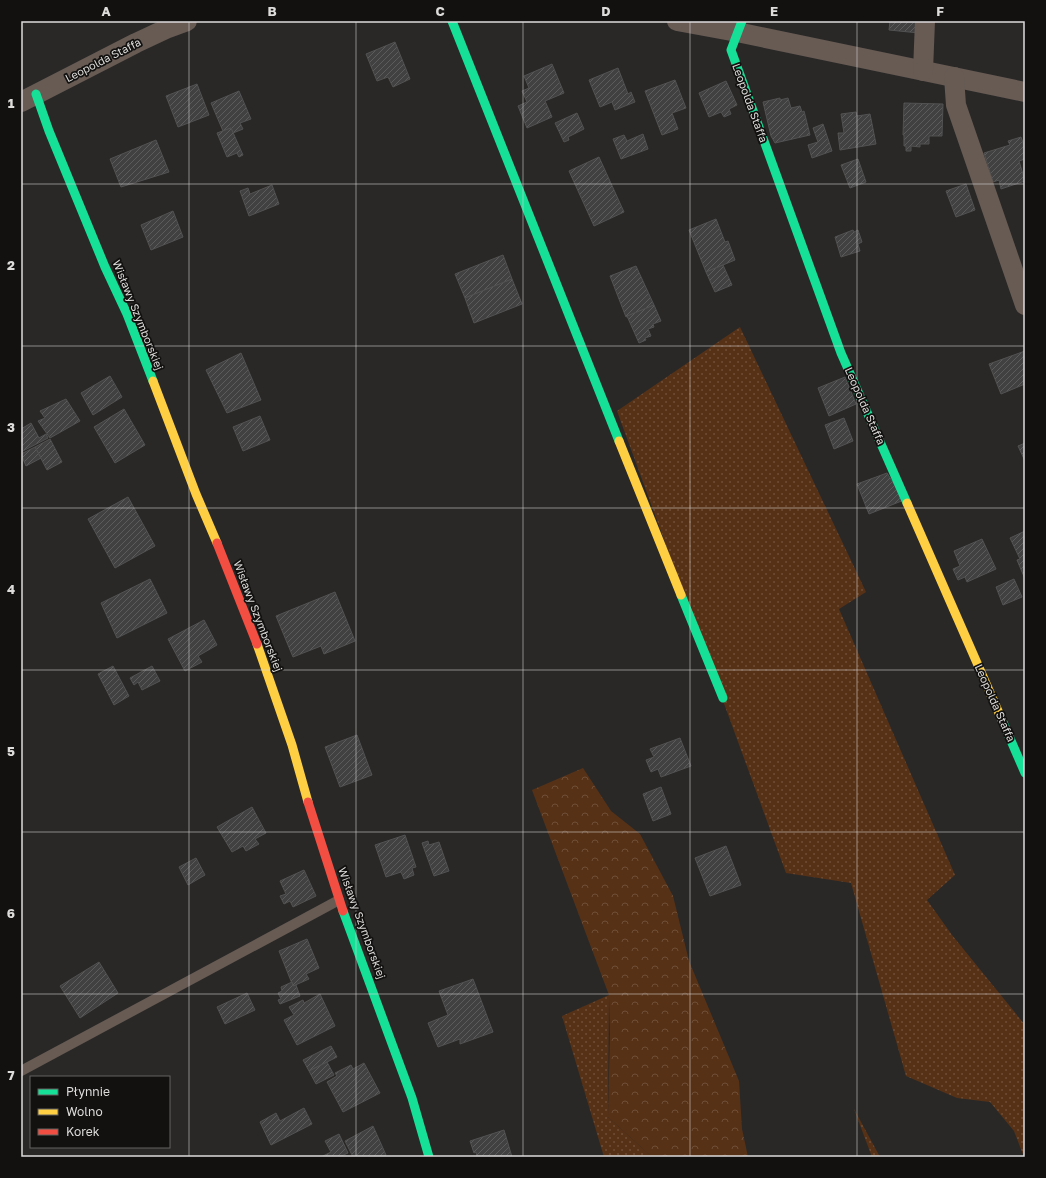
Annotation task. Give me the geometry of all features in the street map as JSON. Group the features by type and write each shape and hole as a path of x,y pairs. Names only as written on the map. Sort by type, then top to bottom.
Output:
{"street":[{"name":"Leopolda Staffa","path":"29,98 136,43 187,21"},
{"path":"452,21 561,297 723,698"},
{"path":"677,21 739,26 923,71 1025,92"},
{"path":"923,71 925,21"},
{"name":"Leopolda Staffa","path":"739,26 731,50 841,353 1025,773"},
{"path":"954,77 956,105 1025,305"},
{"name":"Wisławy Szymborskiej","path":"29,98 52,138 126,314 196,494 228,569 287,730 339,900 412,1098 429,1157"}],"lane":[{"path":"21,1071 339,900"}],"green space":[{"path":"740,327 866,592 839,609 955,875 927,900 952,935 1025,1025 1025,1157 1014,1131 990,1102 957,1098 906,1076 851,883 786,873 617,411"},
{"path":"583,768 611,811 640,834 673,896 689,961 739,1081 742,1129 748,1157 652,1157 608,1117 610,1034 609,995 532,790"},
{"path":"609,995 608,1117 652,1157 604,1157 562,1016"},
{"path":"854,1109 880,1157 872,1157"}],"building":[{"path":"890,21 921,21 919,33 889,30"},
{"path":"395,42 410,79 393,87 388,77 377,81 366,54"},
{"path":"552,64 564,93 545,101 552,117 527,128 518,106 527,102 522,91 529,88 524,76"},
{"path":"618,68 628,94 631,92 635,102 615,110 612,102 600,107 589,80"},
{"path":"675,80 686,108 672,113 678,129 662,135 645,91"},
{"path":"726,81 737,105 729,109 731,114 724,117 721,112 709,117 699,93"},
{"path":"197,84 209,115 178,127 166,96"},
{"path":"239,91 251,119 240,123 243,129 233,133 231,128 223,131 211,103"},
{"path":"780,98 780,100 788,98 791,108 800,106 802,112 804,111 810,135 775,143 771,136 763,102"},
{"path":"904,103 943,104 942,136 929,136 929,144 920,144 920,147 911,146 911,151 906,151 903,135"},
{"path":"856,112 857,116 870,114 876,144 840,150 838,133 844,133 841,114"},
{"path":"577,113 584,129 568,137 569,140 564,142 555,123"},
{"path":"823,124 832,151 812,158 808,145 818,142 813,128"},
{"path":"231,128 243,155 239,157 237,153 227,157 217,133"},
{"path":"643,134 648,149 621,159 613,139 624,135 627,141"},
{"path":"1021,137 1025,148 1025,159 1019,161 1025,181 1001,189 999,180 993,182 984,153 1010,145 1008,141"},
{"path":"156,140 169,172 121,187 110,159"},
{"path":"599,157 624,212 594,226 569,171"},
{"path":"858,159 866,182 850,188 841,165"},
{"path":"966,184 975,210 956,217 946,191"},
{"path":"272,185 279,204 249,216 240,191 248,188 250,194"},
{"path":"173,211 183,237 151,250 141,225"},
{"path":"716,219 725,242 728,241 735,260 706,272 689,230"},
{"path":"853,230 854,232 858,230 862,242 858,244 860,251 841,257 835,237"},
{"path":"503,255 512,279 465,298 455,274"},
{"path":"723,265 732,285 715,292 706,272"},
{"path":"636,266 654,305 626,317 610,276"},
{"path":"512,279 522,304 474,323 465,298"},
{"path":"654,305 661,321 653,324 654,327 648,329 651,336 645,338 646,340 639,343 627,316"},
{"path":"1025,351 1025,384 1001,394 989,364"},
{"path":"241,353 261,400 227,413 206,370"},
{"path":"110,376 122,397 93,415 81,393"},
{"path":"845,377 856,404 829,416 818,388"},
{"path":"66,399 80,421 50,438 38,421 45,418 40,411"},
{"path":"124,409 145,445 115,463 94,427"},
{"path":"260,416 270,440 243,451 233,427"},
{"path":"844,418 853,441 834,449 825,425"},
{"path":"31,423 39,438 46,434 48,438 21,452 21,429"},
{"path":"50,439 62,462 47,470 35,447"},
{"path":"1025,443 1025,461 1018,446"},
{"path":"35,447 41,458 26,466 21,454"},
{"path":"887,473 904,500 869,514 857,484"},
{"path":"128,497 155,546 115,568 88,519"},
{"path":"1025,531 1025,579 1017,560 1020,559 1010,538"},
{"path":"982,539 996,569 967,582 965,577 958,580 953,569 960,566 954,551"},
{"path":"150,579 167,613 117,638 101,603"},
{"path":"1014,579 1022,597 1003,605 996,587"},
{"path":"335,592 355,641 324,654 321,646 293,657 276,616"},
{"path":"204,620 217,645 198,656 202,662 185,671 168,639"},
{"path":"113,666 129,696 114,705 98,674"},
{"path":"152,666 160,681 142,690 138,682 134,685 130,678"},
{"path":"357,735 372,775 340,787 325,747"},
{"path":"680,738 691,766 661,777 658,769 651,772 646,760 654,757 650,749"},
{"path":"661,787 671,814 653,821 643,794"},
{"path":"252,807 266,833 255,839 259,844 246,851 243,846 232,852 217,827"},
{"path":"405,835 416,867 412,868 414,875 404,879 401,872 386,877 375,845"},
{"path":"428,841 429,845 439,842 449,871 434,876 422,843"},
{"path":"726,846 741,885 710,896 695,858"},
{"path":"196,858 205,875 188,885 179,867"},
{"path":"304,870 316,896 293,907 290,901 284,904 280,896 286,894 280,881"},
{"path":"307,939 319,968 306,974 309,979 293,986 279,951"},
{"path":"99,962 118,993 80,1018 60,986"},
{"path":"473,979 493,1032 460,1044 460,1039 438,1047 428,1023 448,1015 439,991"},
{"path":"292,982 293,986 296,985 300,996 280,1004 278,1000 281,999 278,993 282,991 281,987"},
{"path":"247,993 255,1010 225,1024 217,1007"},
{"path":"320,994 335,1026 297,1045 284,1020 294,1015 289,1007 303,1000 304,1003"},
{"path":"331,1046 337,1057 309,1071 303,1060"},
{"path":"327,1062 334,1075 316,1084 309,1071"},
{"path":"364,1063 380,1093 343,1112 327,1082 337,1076 335,1073 351,1065 353,1069"},
{"path":"304,1108 312,1124 271,1145 260,1122 276,1113 280,1121"},
{"path":"373,1126 386,1155 383,1157 353,1157 345,1141"},
{"path":"504,1130 512,1157 477,1157 470,1141"},
{"path":"339,1134 348,1153 339,1157 321,1157 331,1152 325,1141"}],"traffic: fast":[{"path":"452,21 619,441"},
{"path":"742,21 731,50 841,353 907,503"},
{"path":"36,94 49,131 105,267 127,314 153,381"},
{"path":"681,595 723,698"},
{"path":"1002,720 1025,773"},
{"path":"343,911 412,1098 429,1157"}],"traffic: slow":[{"path":"153,381 196,494 217,543"},
{"path":"619,441 681,595"},
{"path":"907,503 1002,720"},
{"path":"257,644 292,745 308,802"}],"traffic: jam":[{"path":"217,543 257,644"},
{"path":"308,802 343,911"}]}
